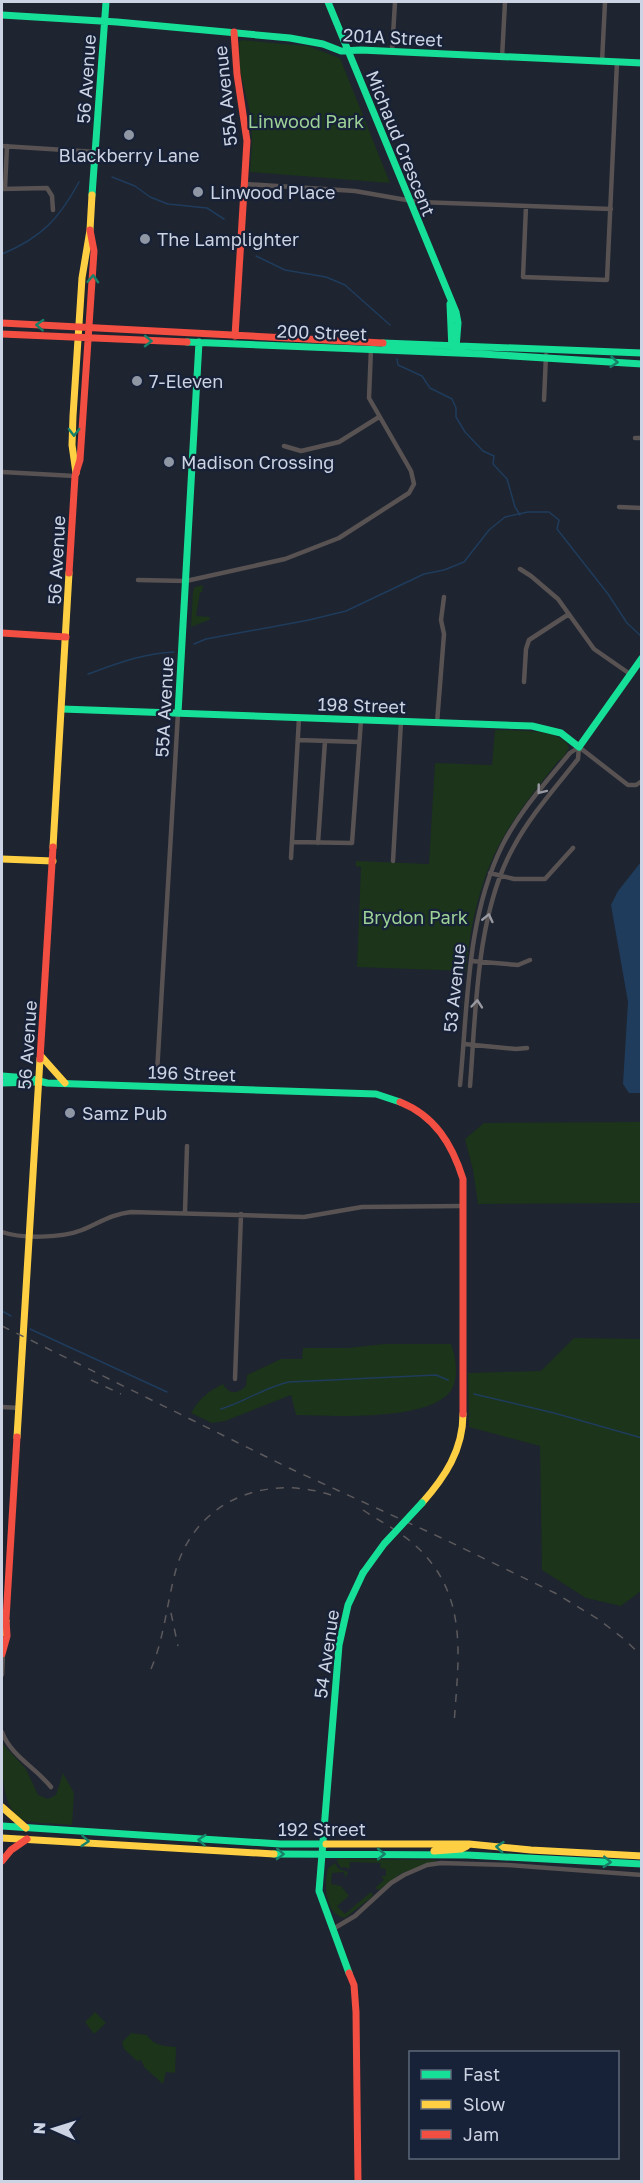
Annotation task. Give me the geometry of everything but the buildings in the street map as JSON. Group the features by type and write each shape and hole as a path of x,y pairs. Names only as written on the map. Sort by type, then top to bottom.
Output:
{"main road":[{"name":"56 Avenue","path":"76,475 73,460 83,258 90,230 106,2"},
{"name":"Michaud Crescent","path":"328,2 449,296 454,348"},
{"name":"201A Street","path":"2,15 234,32 314,42 348,52 361,50 642,63"},
{"name":"55A Avenue","path":"234,32 234,63 247,141 235,336"},
{"name":"56 Avenue","path":"3,1652 7,1636 6,1619 76,475 80,460 90,328 94,251 90,230"},
{"name":"200 Street","path":"2,323 371,346"},
{"name":"200 Street","path":"2,334 89,339 454,348 546,353 642,353"},
{"name":"55A Avenue","path":"178,713 200,342"},
{"name":"200 Street","path":"546,353 642,364"},
{"path":"75,404 79,411 84,412"},
{"path":"2,633 66,637"},
{"name":"53 Avenue","path":"579,747 642,658"},
{"name":"198 Street","path":"62,709 544,728 561,733 579,747"},
{"path":"2,859 53,861"},
{"path":"41,1056 65,1083"},
{"name":"196 Street","path":"2,1076 28,1078 39,1082"},
{"name":"196 Street","path":"2,1083 39,1082 344,1092"},
{"name":"54 Avenue","path":"344,1092 386,1096 406,1103 429,1118 452,1146 459,1164 463,1206 463,1431 460,1447 441,1482 384,1544 363,1573 348,1605 339,1645 319,1891 354,1985 357,2012 358,2181"},
{"name":"56 Avenue","path":"2,1633 6,1619"},
{"path":"2,1807 26,1828"},
{"name":"192 Street","path":"2,1826 280,1845 469,1844 642,1864"},
{"name":"192 Street","path":"2,1838 279,1854 642,1856"},
{"path":"2,1861 11,1850 27,1839"},
{"path":"420,1855 437,1850 461,1849 469,1844"}],"street":[{"path":"392,52 395,2"},
{"path":"502,58 505,2"},
{"path":"602,62 605,2"},
{"path":"526,206 523,277 607,280 617,62"},
{"path":"53,210 52,196 47,188 3,188 4,146 96,152"},
{"path":"245,183 355,192 408,200 611,209"},
{"path":"138,580 186,581 285,559 339,538 409,493 414,484 414,478 369,398 371,346"},
{"path":"544,400 546,353"},
{"path":"284,446 301,451 339,442 379,417"},
{"path":"635,438 642,438"},
{"path":"2,472 76,475"},
{"path":"620,507 642,508"},
{"path":"520,568 555,596 594,649 630,674"},
{"path":"437,723 444,634 441,620 444,597"},
{"path":"524,682 526,649 530,640 569,614"},
{"name":"55A Avenue","path":"157,1073 178,713"},
{"path":"291,858 299,718"},
{"path":"292,842 352,843 361,720"},
{"path":"393,861 401,722"},
{"path":"298,740 359,742"},
{"path":"318,843 325,741"},
{"name":"198 Street","path":"579,747 624,783 633,786 642,781"},
{"name":"53 Avenue","path":"460,1085 471,961 481,901 490,873 503,844 523,812 570,753 579,747"},
{"name":"53 Avenue","path":"470,1086 481,962 491,903 512,848 532,818 578,759 579,747"},
{"path":"490,873 514,879 545,879 573,848"},
{"path":"471,961 518,966 530,960"},
{"path":"464,1044 528,1048"},
{"path":"185,1212 187,1146"},
{"path":"2,1232 63,1235 123,1213 185,1212 304,1217 362,1207 463,1206"},
{"path":"235,1379 241,1214"},
{"path":"2,1407 20,1408"},
{"name":"56 Avenue","path":"2,1675 3,1652"},
{"path":"2,1732 12,1751 51,1787"},
{"path":"333,1929 355,1916 391,1883 427,1865 441,1863 498,1864 642,1875"}],"green space":[{"name":"Linwood Park","path":"241,40 308,46 340,58 390,183 250,172 252,142 250,112 240,71 239,43"},
{"path":"203,585 196,616 210,617 209,620 191,627 193,591 195,587"},
{"name":"Brydon Park","path":"495,730 548,734 558,737 569,748 525,804 490,864 474,916 466,971 357,967 361,867 356,866 356,861 429,864 435,763 492,765"},
{"path":"641,1122 641,1203 478,1204 465,1139 484,1123"},
{"path":"574,1338 641,1339 641,1591 621,1606 586,1598 542,1570 540,1446 469,1427 468,1373 541,1371"},
{"path":"384,1344 451,1344 456,1375 449,1393 437,1402 420,1408 377,1415 296,1415 291,1395 225,1421 212,1423 191,1413 201,1399 217,1387 223,1384 231,1392 240,1391 246,1386 247,1375 281,1359 302,1359 303,1348 348,1348"},
{"path":"2,1743 26,1769 38,1795 48,1799 56,1795 63,1773 74,1793 72,1825 30,1822 16,1815 6,1797"},
{"path":"336,1860 438,1860 400,1874 379,1890 375,1888 384,1880 381,1876 386,1876 386,1869 380,1868 381,1863 350,1862 349,1869 341,1868"},
{"path":"335,1863 339,1869 348,1872 345,1878 344,1872 332,1873 331,1884 341,1886 349,1896 337,1906 345,1914 371,1892 373,1896 345,1918 333,1911 327,1898 328,1868"},
{"path":"95,2012 106,2023 94,2034 85,2022"},
{"path":"131,2033 147,2035 163,2046 176,2047 175,2073 166,2072 163,2084 145,2068 141,2060 137,2061 124,2049 122,2042"}],"water":[{"path":"641,862 641,1093 629,1093 623,1084 628,1002 611,905 618,891"}],"waterway":[{"path":"112,177 135,186 150,197 168,204 207,208 224,219"},
{"path":"2,254 28,241 48,226 64,207 79,182"},
{"path":"256,256 285,270 326,277 345,285 390,325"},
{"path":"397,359 398,365 422,376 430,388 452,399 456,408 456,417 465,432 483,451 494,456 493,464 507,479 515,507 520,515"},
{"path":"194,644 206,639 346,611 424,574 444,570 464,562 489,530 505,517 528,512 549,512 559,520 557,529 608,594 627,623 642,637"},
{"path":"88,674 141,657 174,652"},
{"path":"2,1311 11,1316"},
{"path":"30,1329 167,1392"},
{"path":"221,1409 289,1382 436,1375 448,1380"},
{"path":"474,1394 554,1413 642,1438"}],"railway":[{"path":"2,1326 289,1468 555,1593 598,1619 642,1656"},
{"path":"91,1380 121,1394"},
{"path":"151,1669 160,1644 177,1566 187,1543 201,1524 219,1509 238,1498 260,1491 283,1488 307,1489 331,1495"},
{"path":"363,1510 417,1547 434,1566 446,1587 457,1630 454,1725"},
{"path":"171,1613 178,1646"}],"traffic: fast":[{"path":"92,195 106,2"},
{"path":"328,2 456,312 458,323 456,348"},
{"path":"2,15 117,22 290,38 323,44 341,51 642,63"},
{"path":"450,304 452,350"},
{"path":"187,342 482,354 642,364"},
{"path":"178,713 199,342"},
{"path":"383,343 642,353"},
{"path":"62,709 532,726 561,733 579,747 642,658"},
{"path":"2,1076 28,1078 47,1083 376,1094 400,1102"},
{"path":"2,1083 37,1082"},
{"path":"363,1573 384,1544 422,1503"},
{"path":"349,1973 319,1891 339,1645 348,1605 363,1573"},
{"path":"2,1826 280,1844 326,1844"},
{"path":"274,1854 467,1855 642,1864"}],"traffic: slow":[{"path":"76,473 72,445 73,416 82,278 90,230 92,195"},
{"path":"53,847 69,573"},
{"path":"2,859 53,861"},
{"path":"41,1056 65,1083"},
{"path":"17,1437 40,1059"},
{"path":"422,1503 451,1462 460,1439 463,1414"},
{"path":"2,1633 6,1621"},
{"path":"2,1807 26,1828"},
{"path":"2,1838 274,1854"},
{"path":"326,1844 469,1844 642,1856"},
{"path":"434,1851 461,1849 467,1846"}],"traffic: jam":[{"path":"234,32 237,74 247,141 235,336"},
{"path":"69,573 75,476 80,460 94,251 90,230"},
{"path":"2,323 383,343"},
{"path":"2,334 187,342"},
{"path":"2,633 66,637"},
{"path":"40,1059 53,847"},
{"path":"400,1102 432,1123 447,1143 463,1179 463,1414"},
{"path":"2,1654 7,1636 6,1619 17,1437"},
{"path":"2,1861 11,1850 27,1839"},
{"path":"349,1973 354,1985 356,2012 358,2182"}],"place":[{"name":"Blackberry Lane","path":"129,135"},
{"name":"Linwood Place","path":"198,192"},
{"name":"The Lamplighter","path":"145,239"},
{"name":"7-Eleven","path":"137,381"},
{"name":"Madison Crossing","path":"169,462"},
{"name":"Samz Pub","path":"70,1113"}]}
